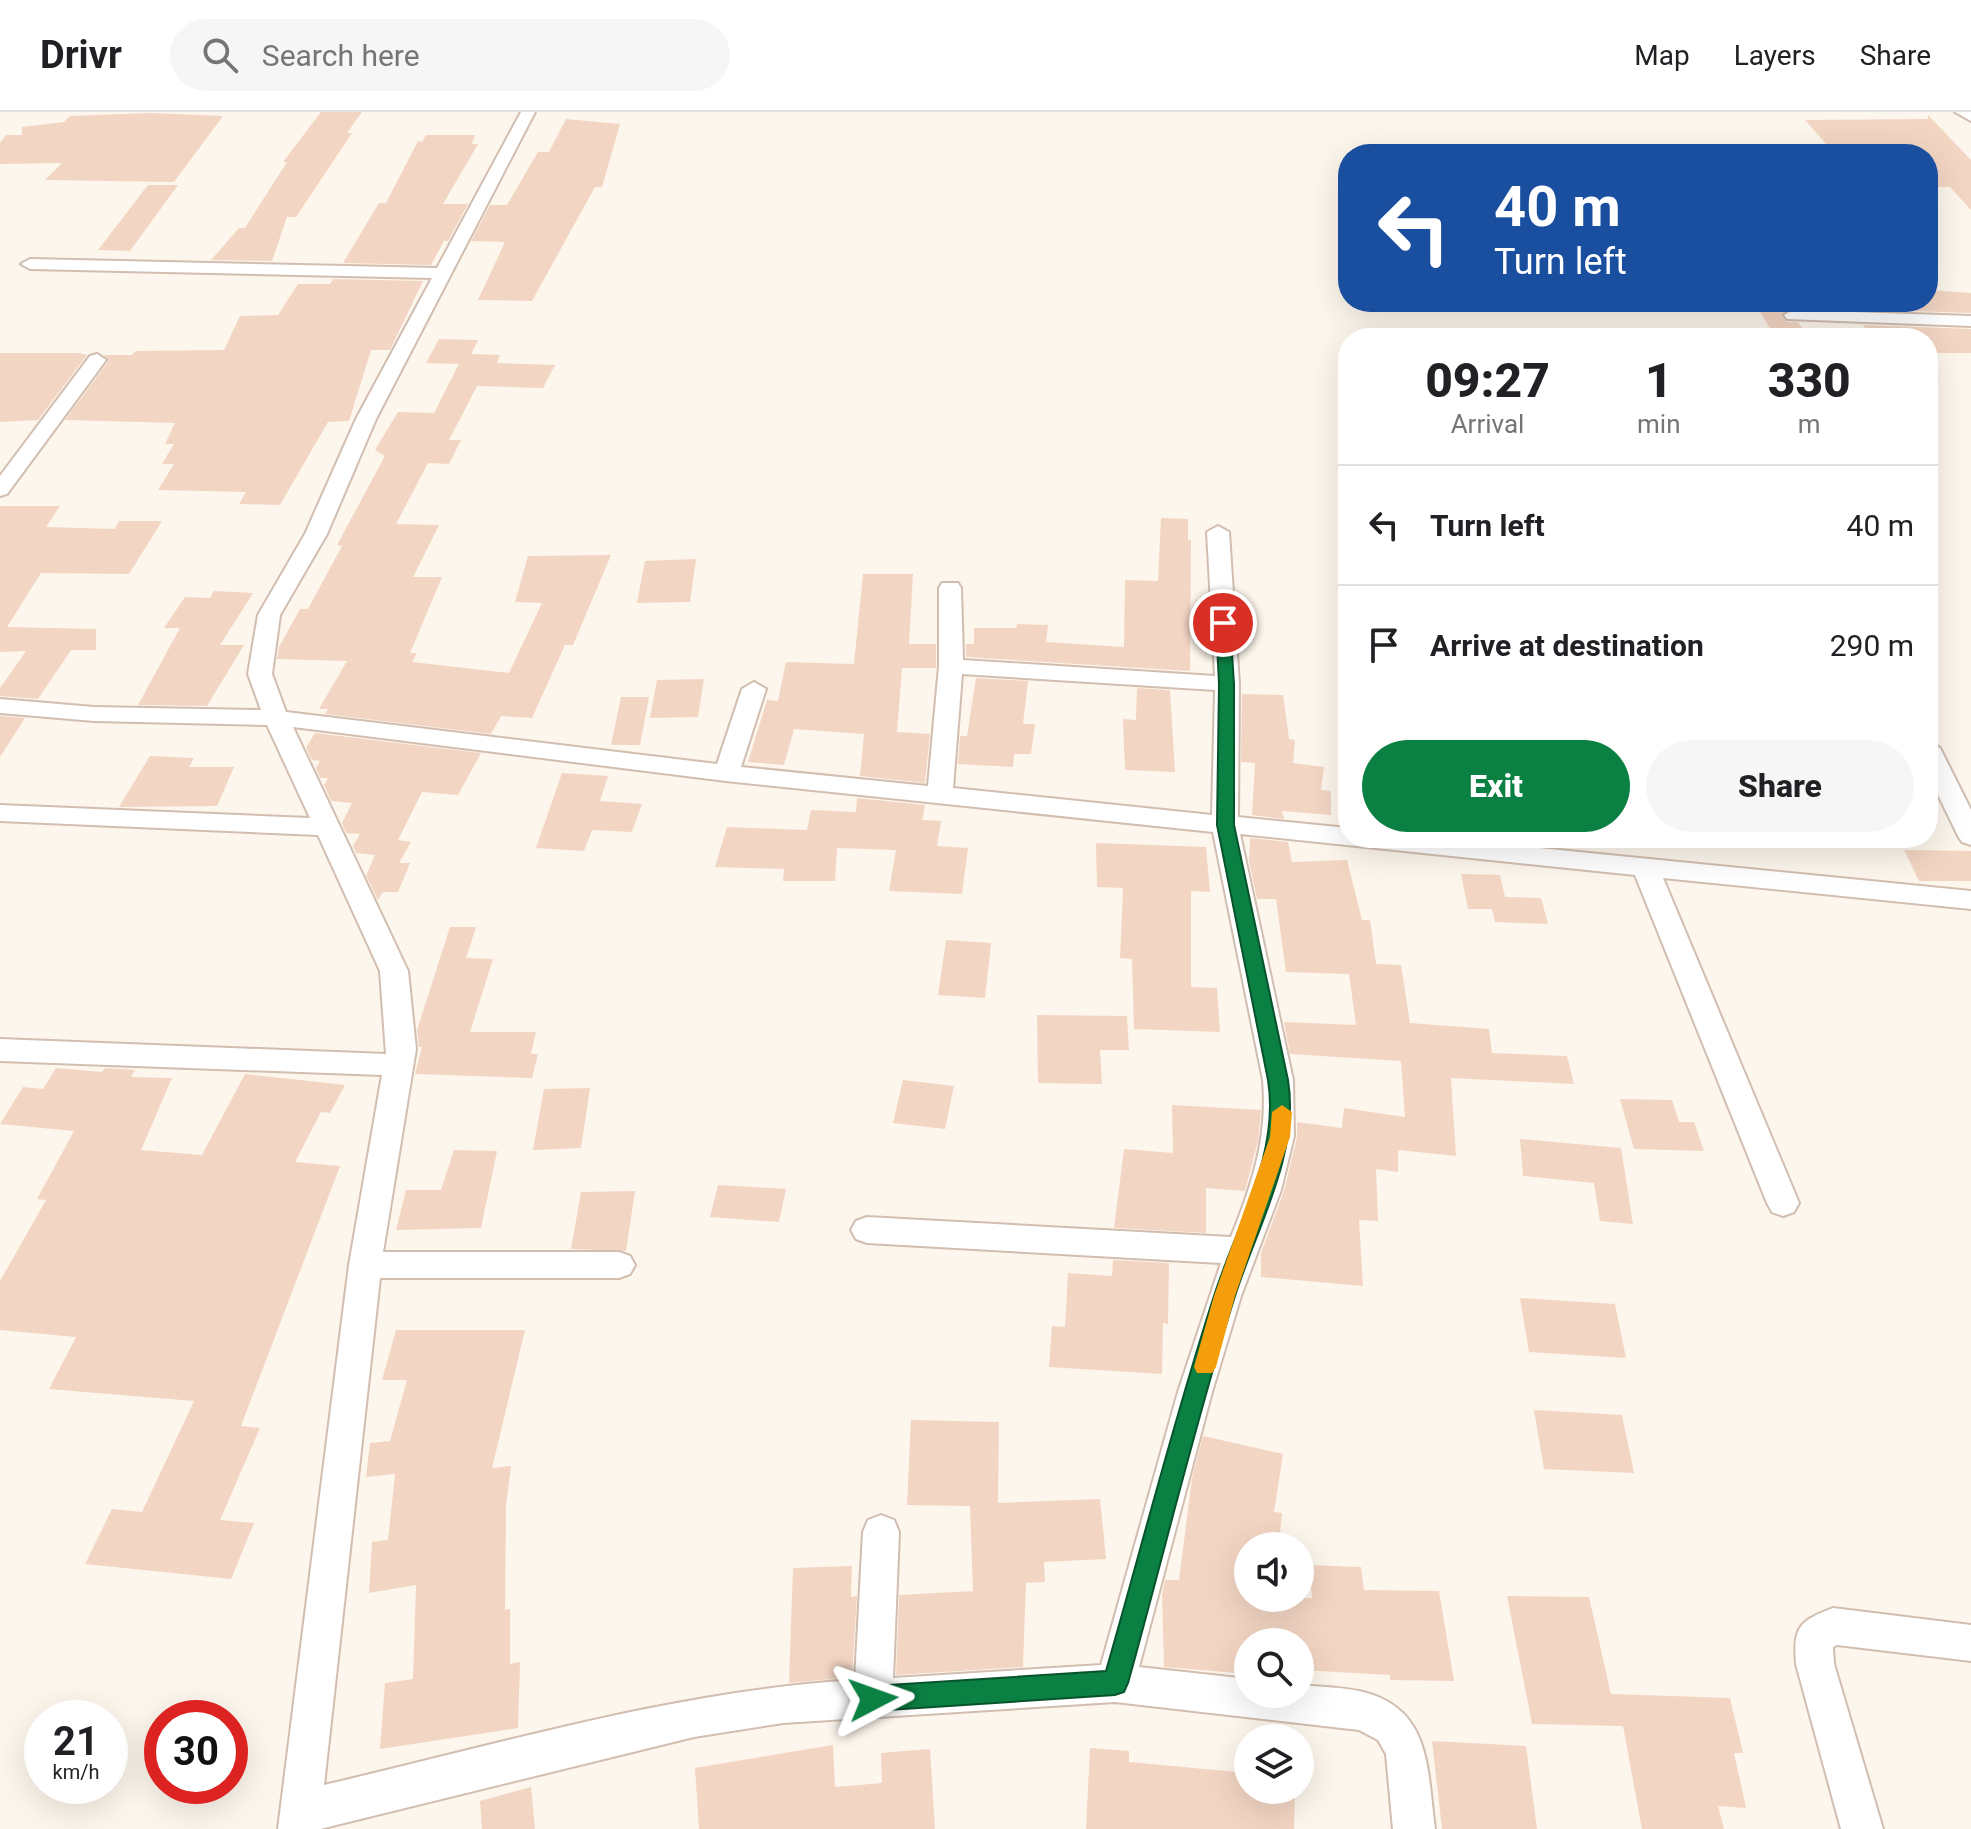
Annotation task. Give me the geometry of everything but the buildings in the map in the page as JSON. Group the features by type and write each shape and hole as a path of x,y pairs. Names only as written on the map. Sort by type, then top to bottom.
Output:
{"street":[{"path":"528,112 366,419 316,534 269,615 260,674 276,718 394,971 401,1049 365,1265 300,1820 694,1717 783,1704 1115,1683 1363,1711 1392,1726 1405,1750 1414,1829"},
{"path":"1965,112 1971,115"},
{"path":"30,264 441,273"},
{"path":"1793,315 1971,321"},
{"path":"0,490 97,360"},
{"path":"1115,1683 1224,1296 1280,1137 1282,1106 1225,825 1227,684 1218,532"},
{"path":"940,795 951,666 950,588"},
{"path":"951,666 1227,684"},
{"path":"726,773 754,689"},
{"path":"0,706 94,714 276,718 726,773 1338,837"},
{"path":"1938,768 1971,836"},
{"path":"0,813 327,827"},
{"path":"1452,848 1971,900"},
{"path":"1645,867 1783,1203"},
{"path":"0,1050 399,1065"},
{"path":"867,1230 1241,1251"},
{"path":"365,1265 619,1265"},
{"path":"873,1699 881,1532"},
{"path":"1862,1829 1815,1664 1813,1638 1833,1626 1971,1643"}],"slow traffic":[{"path":"1205,1367 1224,1296 1280,1137 1282,1112"}],"route":[{"path":"873,1699 1115,1683 1224,1296 1280,1137 1282,1106 1278,1080 1225,825 1227,684 1223,623"}]}
